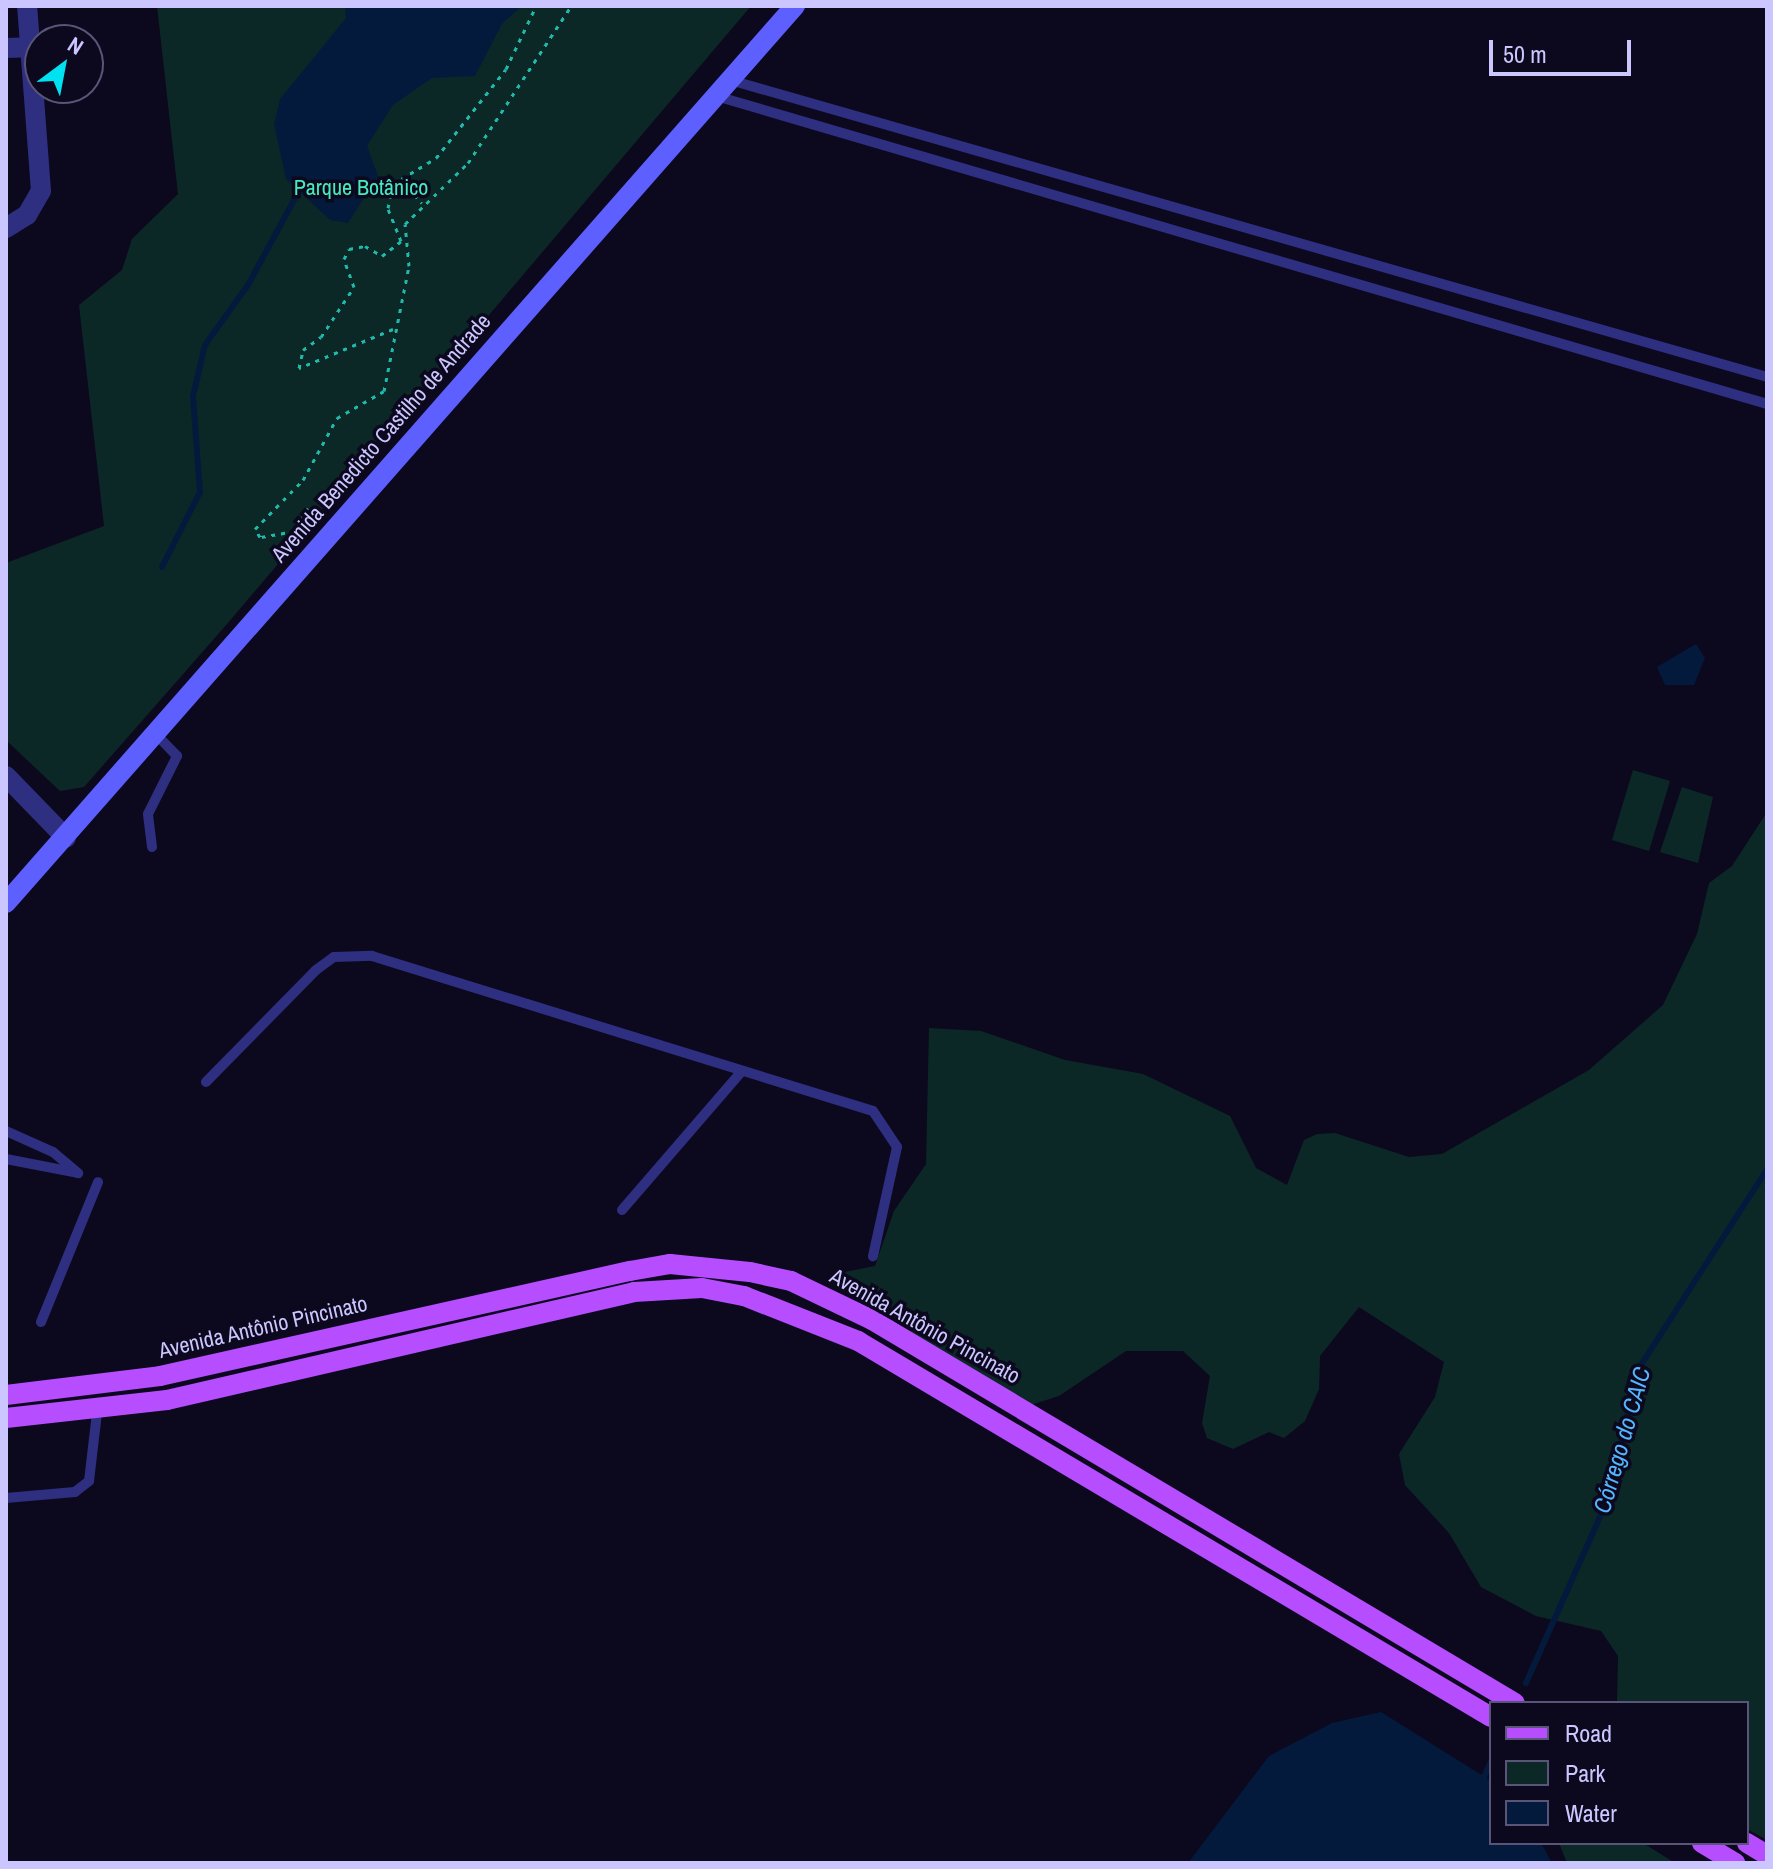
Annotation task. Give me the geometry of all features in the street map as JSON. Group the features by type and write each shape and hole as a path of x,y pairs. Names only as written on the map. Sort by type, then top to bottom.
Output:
{"main road":[{"name":"Avenida Benedicto Castilho de Andrade","path":"6,903 157,735 795,6"},
{"name":"Avenida Antônio Pincinato","path":"6,1395 160,1376 670,1264 750,1272 791,1281 872,1320 1512,1701"},
{"name":"Avenida Antônio Pincinato","path":"6,1418 97,1413 634,1292 702,1288 744,1296 858,1341 1489,1716"},
{"path":"1749,1844 1767,1855"},
{"path":"1705,1845 1735,1863"}],"street":[{"path":"11,227 41,191 34,104"},
{"path":"6,776 66,838"}],"lane":[{"path":"730,80 1767,377"},
{"path":"716,96 1767,404"},
{"path":"817,125 821,108"},
{"path":"152,847 148,814 177,756 157,735"},
{"path":"206,1082 316,970 354,954 741,1072 859,1104 886,1121 897,1147 873,1256"},
{"path":"622,1210 741,1072"},
{"path":"6,1131 53,1152 78,1173 6,1159"},
{"path":"41,1322 98,1182"},
{"path":"6,1498 75,1492 89,1481 97,1413"}],"path":[{"path":"393,329 299,368 303,350 321,337 354,287 344,259 349,249 365,246 382,256 401,241 388,208 401,180 436,158 506,69 536,6"},
{"path":"308,508 295,531 260,537 255,529 303,480 337,418 384,391 393,329 409,266 405,224 422,203 468,163 571,6"},
{"path":"401,180 422,203"}],"green space":[{"name":"Parque Botânico","path":"157,6 751,6 227,624 84,787 60,791 8,742 6,563 104,526 79,305 122,270 132,239 178,194"},
{"path":"1633,770 1670,781 1649,851 1612,840"},
{"path":"1682,787 1713,797 1698,863 1660,852"},
{"path":"1767,812 1767,1840 1749,1830 1749,1701 1617,1701 1618,1656 1601,1631 1536,1616 1481,1587 1449,1533 1405,1485 1399,1454 1435,1397 1444,1362 1359,1307 1320,1356 1319,1389 1305,1421 1284,1438 1269,1432 1233,1449 1207,1438 1202,1423 1210,1376 1183,1351 1126,1351 1059,1396 1021,1408 951,1364 840,1273 875,1266 894,1211 926,1164 929,1028 981,1031 1065,1060 1143,1074 1230,1116 1256,1168 1287,1185 1304,1140 1317,1134 1335,1133 1409,1157 1442,1154 1589,1070 1663,1005 1697,934 1709,883 1732,866"},
{"path":"1560,1845 1646,1845 1675,1863 1567,1863"}],"water":[{"path":"345,6 522,6 502,24 475,76 432,78 393,105 367,146 378,176 348,223 330,220 286,179 274,124 280,99 346,18"},
{"path":"1696,644 1705,658 1694,685 1665,685 1657,667"},
{"path":"1381,1712 1489,1780 1489,1845 1542,1845 1552,1863 1188,1863 1269,1756 1332,1723"}],"waterway":[{"path":"162,567 200,492 193,396 205,345 248,285 302,185"},
{"name":"Córrego do CAIC","path":"1526,1683 1610,1494 1637,1371 1767,1169"},
{"path":"1481,1784 1489,1766"}]}
